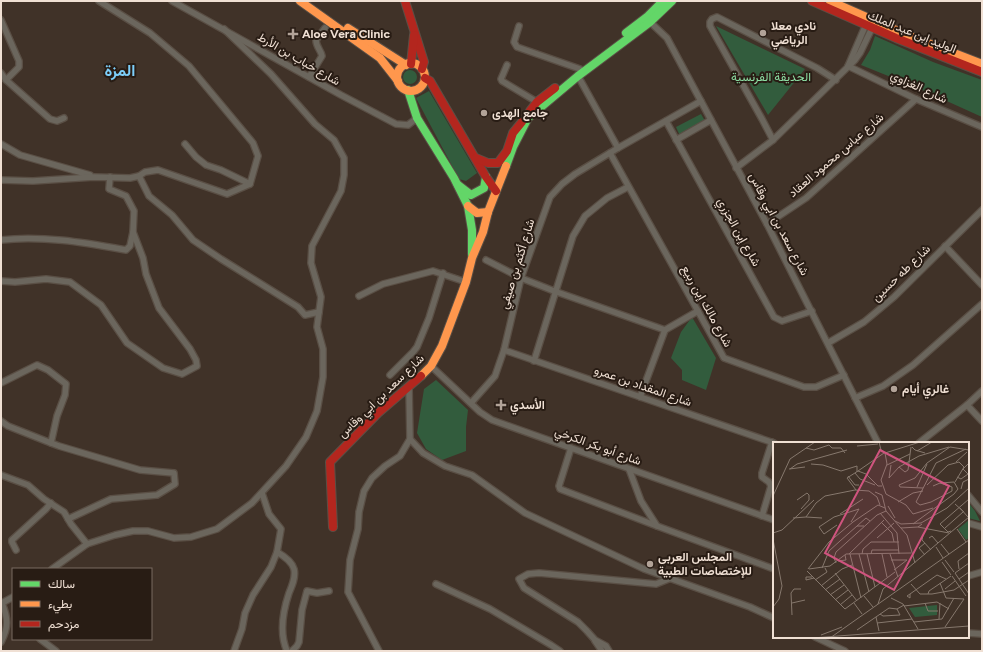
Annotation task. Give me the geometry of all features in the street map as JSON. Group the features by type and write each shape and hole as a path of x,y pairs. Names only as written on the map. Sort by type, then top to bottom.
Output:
{"street":[{"path":"99,1 150,33 189,66 253,143 258,156 250,184"},
{"name":"شارع خباب بن الأرط","path":"172,1 396,124 408,125 417,118"},
{"path":"300,1 380,58 400,85 408,90 416,90 419,88 424,82 425,78"},
{"path":"307,1 409,64 419,66 425,78 430,81 486,177 496,191"},
{"path":"405,1 424,62 422,70"},
{"name":"شارع سعد بن ابي وقاس","path":"649,20 663,1"},
{"name":"شارع سعد بن ابي وقاس","path":"476,158 488,163 498,163 507,151 513,133 537,102 649,20 672,1"},
{"name":"الوليد إبن عبد الملك","path":"812,1 870,24 982,64"},
{"name":"الوليد إبن عبد الملك","path":"830,1 870,24 938,56 982,72"},
{"path":"773,140 710,26 712,19 717,17 817,68 836,80"},
{"path":"1,20 20,61 19,67 6,80"},
{"name":"شارع سعد بن ابي وقاس","path":"649,20 667,38 767,224 877,442"},
{"path":"736,168 773,140 836,80 848,66 870,24"},
{"path":"519,26 514,42 518,47 579,72 618,148"},
{"path":"309,77 322,56 316,40 325,28"},
{"path":"53,568 87,544 115,535 133,531 148,531 174,538 191,537 217,529 252,503 286,466 306,437 317,410 323,377 323,349 317,327 320,297 311,262 312,246 341,191 344,175 344,158 334,140 315,124 271,74 224,29"},
{"path":"398,81 398,73 409,64 413,52 414,32"},
{"path":"507,65 501,79 502,81 537,102"},
{"name":"شارع الغزاوي","path":"848,66 916,99 982,127"},
{"name":"شارع سعد بن ابي وقاس","path":"333,527 330,462 378,413 431,366 442,346 466,282 472,258 483,232 488,212 513,147 528,118 579,72"},
{"path":"1,74 50,119 57,121 64,118"},
{"path":"408,90 417,118 458,185 468,206 472,230 472,258"},
{"name":"شارع عباس محمود العقاد","path":"767,224 806,198 916,99"},
{"name":"شارع أكثم بن صيفي","path":"471,403 495,376 504,350 521,278 550,197 562,184 575,174 610,152 666,122 701,101"},
{"path":"676,140 711,120"},
{"name":"شارع إبن الجزري","path":"666,122 774,317 782,321 812,311"},
{"path":"1,144 20,155 94,177"},
{"path":"185,144 196,157 206,165 221,170 250,184"},
{"name":"شارع مالك إبن ربيع","path":"610,152 724,358 804,387 816,387 844,375"},
{"path":"1,180 33,181 94,177 130,178 139,176 145,172 158,170 227,194 250,184"},
{"path":"139,176 149,196 172,215 193,240 298,307 305,315 319,312"},
{"path":"1,240 20,237 84,243 126,250 130,246 133,232 134,211 126,196 109,189 110,177"},
{"path":"458,185 472,195 484,188 486,177"},
{"path":"534,360 573,236 584,216 608,198 628,187"},
{"path":"468,206 477,213 488,212"},
{"name":"شارع طه حسين","path":"828,343 864,322 888,302 982,210"},
{"path":"1,281 15,282 46,279 70,282 101,305 127,343 163,368 182,374 196,366 196,360 190,349 171,326 159,308 146,274 143,258 133,232"},
{"path":"944,246 982,285"},
{"path":"486,260 521,278 665,330"},
{"path":"359,296 383,284 433,271 444,273 466,282"},
{"path":"390,375 417,346 429,318 444,273"},
{"path":"855,398 883,386 913,365 982,305"},
{"path":"640,397 665,330 698,311"},
{"name":"شارع المقداد بن عمرو","path":"504,350 773,443"},
{"path":"1,383 38,366 48,370 66,384 65,395 57,416 51,443"},
{"name":"شارع أبو بكر الكرخي","path":"431,366 480,412 492,420 773,520"},
{"path":"379,651 348,592 350,560 358,529 359,512 364,491 372,478 385,466 400,456 410,439 409,387"},
{"path":"920,442 967,405 982,391"},
{"path":"967,405 982,421"},
{"path":"1,421 8,426 59,446 140,470 174,473 175,484 157,496 111,499 68,519"},
{"path":"410,439 423,453 445,466 472,475 525,513 644,569 750,607 773,618"},
{"path":"762,516 771,484 762,475 773,443"},
{"path":"571,448 559,486 560,489 773,569"},
{"path":"629,469 641,501 657,526"},
{"path":"1,476 28,485 64,512 87,544"},
{"path":"234,651 242,629 245,613 271,567 277,552 281,529 269,514 262,493"},
{"path":"969,496 982,512"},
{"path":"16,550 12,540 51,503"},
{"path":"969,523 982,527"},
{"path":"277,552 289,561 294,568 283,619 284,644 287,651"},
{"path":"969,576 982,572"},
{"path":"602,651 595,640 578,622 524,588 519,579 528,574 539,573 656,584 671,578"},
{"path":"436,584 490,609 560,651"},
{"path":"292,651 299,642 302,610 307,591 317,593 329,591"},
{"path":"1,642 10,618 2,602 12,597"},
{"path":"969,632 982,634"},
{"path":"817,638 845,651"},
{"path":"41,640 56,651"},
{"path":"595,640 606,646 609,651"}],"green space":[{"name":"الحديقة الفرنسية","path":"716,26 805,69 768,115"},
{"path":"875,36 933,62 982,80 982,117 918,88 861,65 870,50"},
{"path":"407,70 413,70 417,74 417,80 413,84 407,84 403,80 403,74"},
{"path":"429,91 477,173 466,181 459,179 416,98"},
{"path":"701,114 705,121 680,136 676,127"},
{"path":"692,317 716,358 706,390 682,380 682,370 671,358 681,332"},
{"path":"436,380 468,410 466,451 442,460 426,449 417,433 424,389"},
{"path":"969,503 975,511 980,521 969,518"}],"traffic: fast":[{"path":"626,33 647,17 663,1"},
{"path":"506,166 513,147 528,118 578,76 650,22 672,1"},
{"path":"408,90 417,118 454,178 468,206 472,230 472,254"},
{"path":"458,185 471,195 484,188 486,177"}],"traffic: slow":[{"path":"300,1 380,58 398,81"},
{"path":"830,1 905,34 982,64"},
{"path":"348,28 406,65"},
{"path":"411,63 421,67 425,77 421,87 411,91 401,87 397,77 401,67 411,63"},
{"path":"421,376 431,366 442,346 466,282 472,258 483,232 488,212 506,166"},
{"path":"468,206 477,213 488,212"}],"traffic: jam":[{"path":"405,1 424,62 422,69"},
{"path":"812,1 896,38 982,72"},
{"path":"411,64 414,35"},
{"path":"425,78 430,81 486,177 496,191"},
{"path":"530,111 537,102 555,88"},
{"path":"476,158 488,163 498,163 507,151 513,133 522,122"},
{"path":"333,527 330,462 378,413 421,376"}],"place":[{"name":"نادي معلا الرياضي","path":"763,33"},
{"name":"Aloe Vera Clinic","path":"293,34"},
{"name":"جامع الهدى","path":"484,113"},
{"name":"غالري أيام","path":"894,389"},
{"name":"الأسدي","path":"501,405"},
{"name":"المجلس العربي للإختصاصات الطبية","path":"650,564"}],"district":[{"name":"المزة","path":"120,70"}]}
